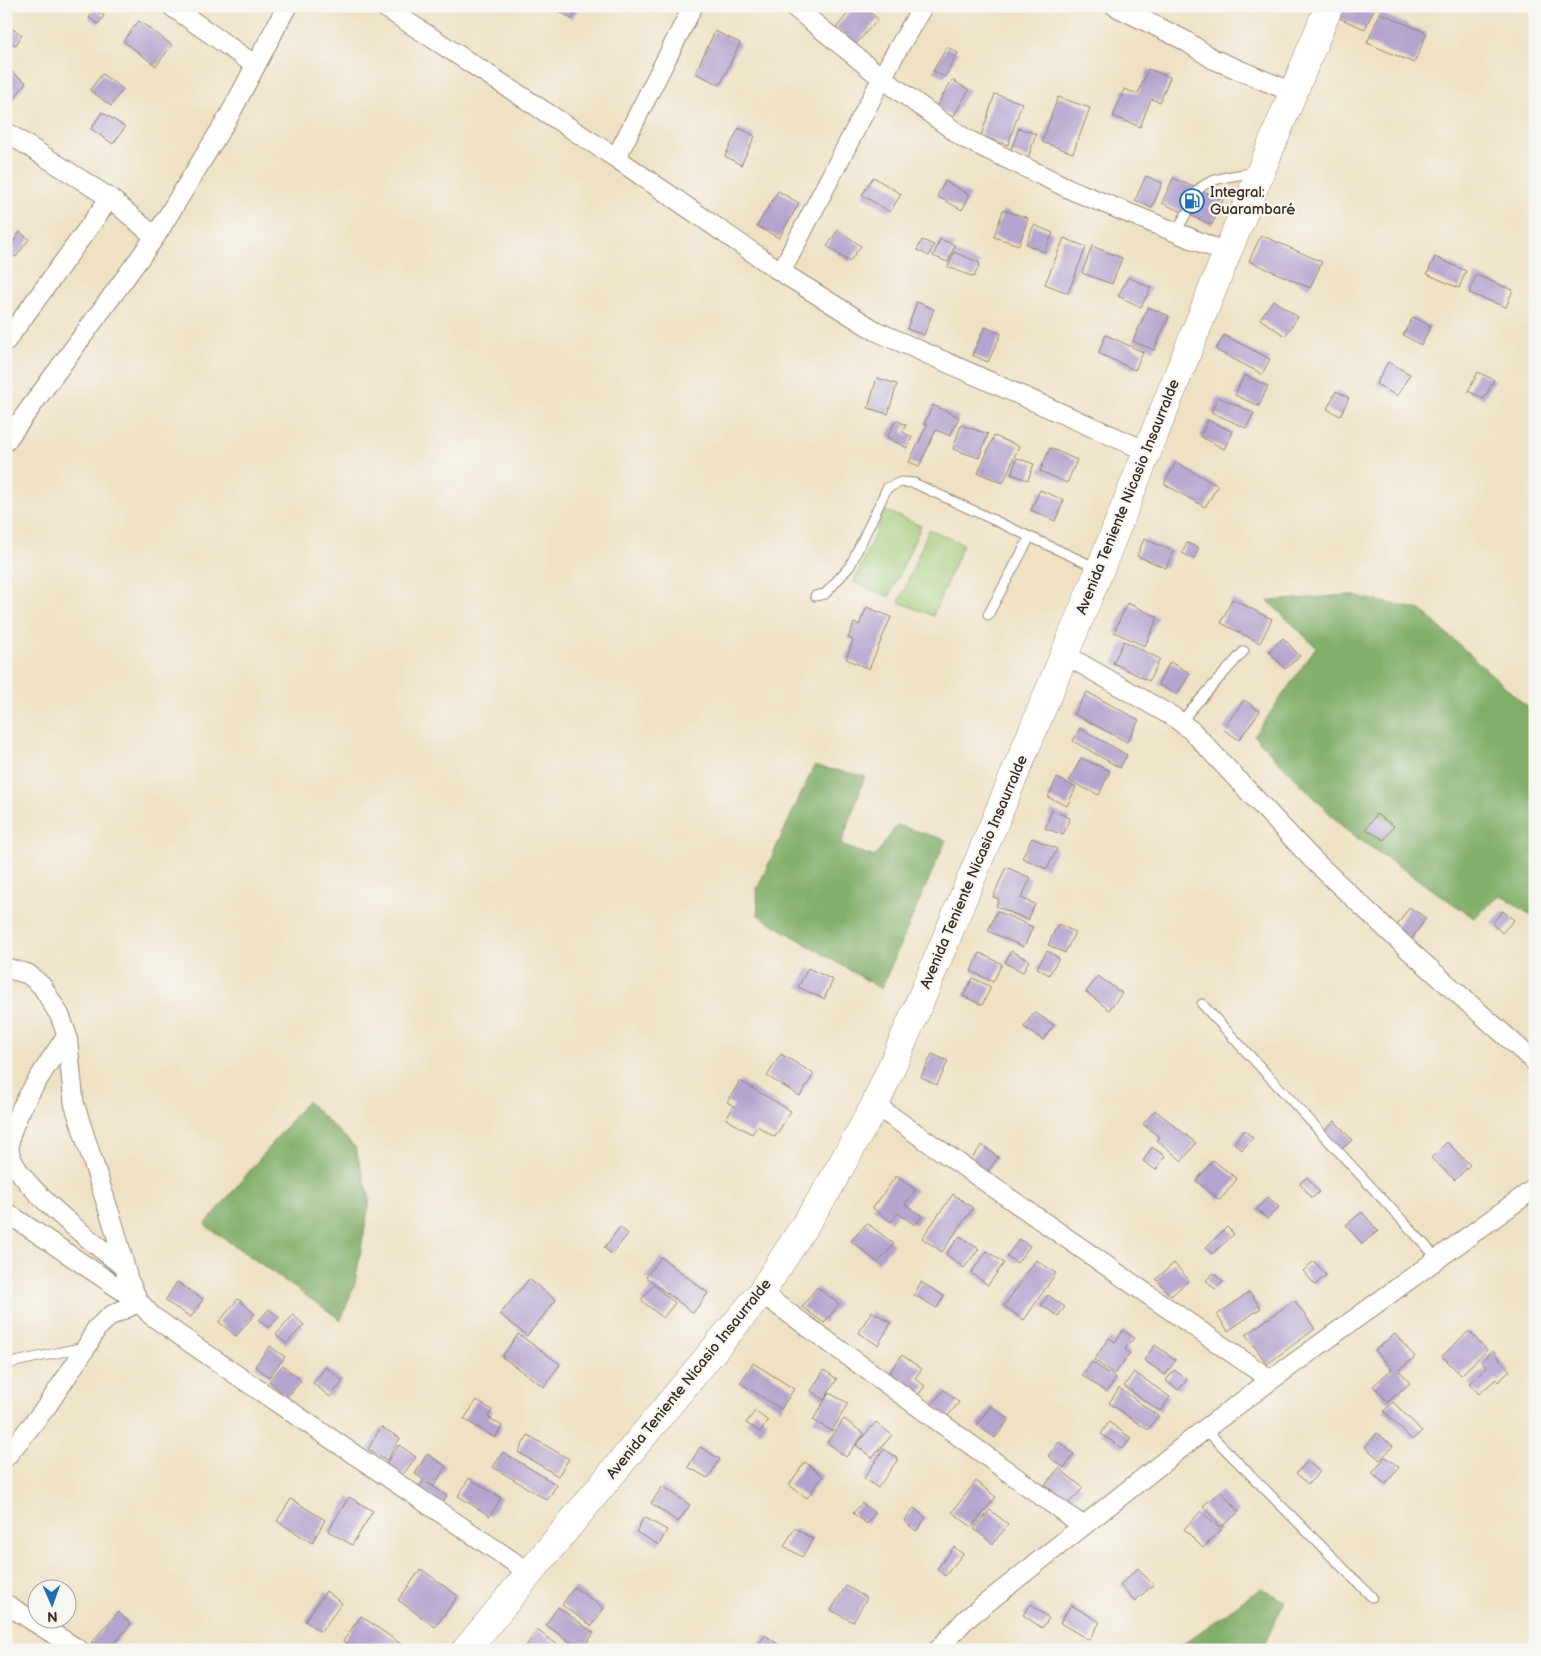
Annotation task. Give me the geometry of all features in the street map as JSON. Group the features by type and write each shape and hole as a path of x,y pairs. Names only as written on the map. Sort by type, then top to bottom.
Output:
{"main road":[{"name":"Avenida Teniente Nicasio Insaurralde","path":"466,1650 761,1293 828,1189 874,1105 920,1002 1100,569 1146,451 1329,6"}],"street":[{"path":"171,6 255,65"},
{"path":"6,440 155,237 229,116 288,6"},
{"path":"383,6 616,158 781,272 876,331 1146,451"},
{"path":"616,158 693,6"},
{"path":"793,6 882,78 964,138 1074,191 1227,253"},
{"path":"781,272 882,78 923,6"},
{"path":"1115,6 1184,40 1213,59 1294,93"},
{"path":"6,132 110,198 155,237"},
{"path":"6,341 110,198"},
{"path":"1064,654 1175,718 1192,731 1312,858 1410,950 1535,1062"},
{"path":"6,968 28,974 42,986 60,1016 67,1035 74,1103 128,1279 139,1302"},
{"path":"67,1035 22,1106 8,1147 26,1181 52,1208 125,1268"},
{"path":"874,1105 1271,1380"},
{"path":"938,1650 965,1620 1205,1429 1535,1188"},
{"path":"6,1212 139,1302 152,1316 230,1370 530,1573"},
{"path":"761,1293 1083,1526"},
{"path":"6,1457 47,1406 87,1346 96,1329 110,1316 139,1302"},
{"path":"6,1604 79,1650"}],"lane":[{"path":"1198,190 1212,180 1261,171"},
{"path":"1176,232 1186,214"},
{"path":"815,596 825,594 850,566 887,488 900,482 914,483 1100,569"},
{"path":"988,615 1030,537"},
{"path":"1183,724 1188,713 1244,651"},
{"path":"1202,1004 1438,1260"},
{"path":"6,1364 87,1346"},
{"path":"1205,1429 1372,1597"}],"green space":[{"path":"885,510 921,526 889,597 854,582"},
{"path":"929,529 963,544 933,616 899,602"},
{"path":"1349,595 1421,610 1535,714 1535,913 1532,916 1501,895 1474,918 1347,831 1254,736 1316,647 1268,601"},
{"path":"814,766 865,776 841,845 875,857 897,825 946,840 881,989 758,915 757,889"},
{"path":"307,1101 355,1147 370,1199 355,1283 341,1320 205,1225"},
{"path":"1261,1588 1285,1601 1261,1650 1175,1650"}],"building":[{"path":"550,6 573,6 578,9 572,19"},
{"path":"854,6 862,6 878,19 856,44 836,28"},
{"path":"1344,6 1375,7 1365,29 1339,18"},
{"path":"95,10 104,16 98,24 89,18"},
{"path":"1380,13 1427,33 1414,63 1367,43"},
{"path":"139,21 172,45 156,66 123,41"},
{"path":"6,25 22,35 16,45 6,40"},
{"path":"715,31 740,43 720,85 695,73"},
{"path":"947,47 958,53 945,77 933,71"},
{"path":"7,69 26,82 8,108 6,107"},
{"path":"1148,69 1170,77 1160,102 1151,99 1140,127 1113,116 1124,89 1138,94"},
{"path":"102,74 123,89 111,106 90,90"},
{"path":"952,80 969,90 953,117 936,107"},
{"path":"995,94 1022,103 1008,145 981,136"},
{"path":"1058,97 1090,108 1073,153 1042,142"},
{"path":"102,112 125,127 113,144 91,129"},
{"path":"739,128 755,136 741,165 725,156"},
{"path":"1019,128 1036,134 1028,158 1010,152"},
{"path":"1146,176 1162,183 1152,208 1135,200"},
{"path":"873,177 901,194 890,212 862,195"},
{"name":"Integral: Guarambaré","path":"1173,178 1223,200 1212,225 1162,203"},
{"path":"945,181 970,195 962,210 937,196"},
{"path":"778,191 799,203 779,238 757,226"},
{"path":"1003,210 1028,218 1019,245 994,237"},
{"path":"1034,225 1053,233 1044,252 1026,244"},
{"path":"838,230 861,246 849,262 827,246"},
{"path":"20,232 29,239 16,257 7,251"},
{"path":"1261,235 1322,262 1310,288 1249,261"},
{"path":"1064,238 1086,247 1068,293 1045,284"},
{"path":"940,239 955,245 948,262 933,256"},
{"path":"922,240 934,245 929,256 917,250"},
{"path":"1092,246 1122,258 1112,284 1082,273"},
{"path":"954,252 980,263 974,277 948,267"},
{"path":"1435,257 1466,271 1459,288 1427,274"},
{"path":"1476,275 1513,290 1506,307 1469,293"},
{"path":"1128,277 1151,288 1141,307 1118,296"},
{"path":"1273,300 1298,317 1285,336 1260,319"},
{"path":"917,302 934,309 924,335 907,329"},
{"path":"1148,307 1169,316 1154,350 1133,341"},
{"path":"1413,317 1431,326 1421,345 1403,335"},
{"path":"985,327 1001,334 988,362 972,355"},
{"path":"1106,335 1143,352 1135,370 1098,353"},
{"path":"1224,335 1270,359 1262,374 1216,350"},
{"path":"1388,362 1410,374 1397,396 1376,384"},
{"path":"1478,372 1494,380 1484,399 1468,391"},
{"path":"1244,375 1268,386 1259,406 1235,395"},
{"path":"877,378 897,384 888,414 868,408"},
{"path":"1336,391 1349,398 1340,416 1327,409"},
{"path":"1218,397 1254,413 1246,428 1211,412"},
{"path":"933,405 959,417 950,436 936,430 919,466 909,462 927,425 924,424"},
{"path":"896,420 906,425 902,432 912,437 907,448 887,437"},
{"path":"1208,420 1233,432 1224,449 1200,436"},
{"path":"961,425 988,434 979,458 953,449"},
{"path":"994,436 1019,446 1003,483 978,473"},
{"path":"1050,448 1077,460 1067,483 1040,471"},
{"path":"1017,458 1034,464 1028,480 1011,474"},
{"path":"1176,462 1218,486 1205,507 1164,484"},
{"path":"1040,490 1064,500 1055,521 1031,510"},
{"path":"1144,539 1173,551 1166,568 1137,556"},
{"path":"1187,543 1199,548 1194,559 1182,553"},
{"path":"1232,599 1272,619 1260,643 1221,623"},
{"path":"1127,603 1158,617 1145,646 1114,632"},
{"path":"867,607 891,617 869,669 846,659 853,640 848,638 854,623 859,625"},
{"path":"1283,638 1300,656 1285,669 1269,651"},
{"path":"1124,641 1160,659 1149,681 1113,663"},
{"path":"1170,662 1190,673 1177,695 1158,684"},
{"path":"1087,692 1139,720 1127,742 1074,714"},
{"path":"1244,700 1260,711 1239,740 1223,729"},
{"path":"1080,728 1127,755 1120,768 1073,741"},
{"path":"1081,758 1110,771 1099,795 1069,781"},
{"path":"1057,778 1076,787 1067,806 1048,797"},
{"path":"1052,810 1070,818 1063,835 1045,828"},
{"path":"1376,814 1394,826 1384,840 1366,829"},
{"path":"1032,838 1057,849 1047,869 1022,858"},
{"path":"1006,867 1031,878 1021,898 1035,904 1028,920 996,906 999,899 993,897"},
{"path":"1409,907 1426,918 1411,940 1395,929"},
{"path":"997,911 1033,927 1024,947 988,931"},
{"path":"1503,911 1514,920 1502,933 1492,923"},
{"path":"1058,924 1075,932 1065,953 1048,945"},
{"path":"1011,951 1029,960 1023,972 1005,963"},
{"path":"1047,951 1059,958 1049,975 1037,968"},
{"path":"980,953 1002,964 993,982 971,971"},
{"path":"808,968 833,980 824,999 798,987"},
{"path":"1098,976 1122,993 1109,1010 1086,992"},
{"path":"973,978 991,987 982,1005 963,996"},
{"path":"1034,1012 1054,1025 1043,1040 1024,1027"},
{"path":"781,1054 814,1074 800,1096 767,1076"},
{"path":"932,1054 948,1061 937,1085 921,1077"},
{"path":"740,1081 791,1111 775,1137 757,1126 752,1134 726,1119 734,1106 727,1102"},
{"path":"1155,1110 1196,1143 1182,1161 1157,1140 1159,1137 1143,1124"},
{"path":"1335,1121 1352,1140 1339,1151 1322,1133"},
{"path":"1244,1130 1253,1138 1242,1150 1234,1143"},
{"path":"1447,1142 1470,1165 1455,1180 1431,1158"},
{"path":"982,1145 998,1157 986,1174 969,1162"},
{"path":"1152,1147 1165,1156 1156,1170 1143,1161"},
{"path":"1213,1160 1237,1179 1220,1200 1196,1181"},
{"path":"896,1176 916,1190 905,1204 922,1216 915,1225 898,1213 891,1222 873,1208"},
{"path":"1307,1177 1319,1192 1312,1198 1300,1183"},
{"path":"953,1194 973,1208 942,1252 922,1238"},
{"path":"1268,1197 1279,1207 1267,1219 1257,1209"},
{"path":"1362,1212 1378,1231 1362,1244 1346,1225"},
{"path":"867,1223 894,1244 878,1263 851,1241"},
{"path":"620,1227 628,1234 612,1254 604,1248"},
{"path":"1227,1227 1234,1234 1212,1254 1206,1247"},
{"path":"960,1236 979,1249 964,1268 946,1254"},
{"path":"1019,1239 1030,1246 1017,1263 1007,1256"},
{"path":"987,1251 1004,1263 988,1285 971,1273"},
{"path":"661,1257 708,1293 693,1313 646,1277"},
{"path":"1036,1260 1056,1273 1024,1320 1004,1306"},
{"path":"1314,1261 1326,1275 1315,1285 1303,1271"},
{"path":"1174,1263 1189,1280 1171,1296 1156,1279"},
{"path":"1214,1273 1223,1282 1215,1289 1206,1280"},
{"path":"529,1279 556,1300 527,1336 500,1314"},
{"path":"177,1282 203,1299 191,1317 165,1301"},
{"path":"921,1282 944,1296 937,1308 914,1295"},
{"path":"654,1285 675,1303 663,1318 641,1300"},
{"path":"817,1287 839,1304 824,1323 802,1307"},
{"path":"1249,1292 1261,1308 1228,1331 1217,1315"},
{"path":"1048,1295 1065,1307 1058,1316 1041,1305"},
{"path":"238,1299 255,1314 236,1336 219,1322"},
{"path":"1294,1300 1315,1329 1267,1364 1246,1335"},
{"path":"269,1309 279,1317 269,1328 259,1320"},
{"path":"872,1311 891,1323 878,1345 858,1333"},
{"path":"293,1315 304,1325 286,1344 276,1335"},
{"path":"1123,1330 1134,1338 1125,1349 1130,1353 1114,1374 1094,1360 1109,1338 1115,1342"},
{"path":"1469,1331 1487,1350 1461,1375 1442,1356"},
{"path":"518,1334 560,1364 544,1387 502,1357"},
{"path":"1395,1334 1415,1357 1399,1370 1410,1383 1388,1402 1373,1386 1392,1369 1375,1350"},
{"path":"1155,1345 1176,1360 1165,1375 1144,1360"},
{"path":"270,1346 285,1357 269,1377 255,1366"},
{"path":"1493,1351 1510,1371 1498,1382 1496,1379 1479,1394 1469,1383 1487,1368 1481,1362"},
{"path":"902,1355 922,1369 915,1378 925,1386 917,1396 888,1374"},
{"path":"1092,1362 1116,1379 1106,1392 1082,1375"},
{"path":"753,1363 794,1389 781,1409 740,1383"},
{"path":"283,1365 301,1381 287,1397 269,1381"},
{"path":"326,1367 343,1381 330,1397 313,1383"},
{"path":"824,1370 837,1379 824,1400 811,1391"},
{"path":"1174,1370 1187,1379 1179,1390 1166,1381"},
{"path":"1134,1372 1170,1397 1160,1411 1124,1386"},
{"path":"1119,1388 1158,1416 1148,1430 1109,1403"},
{"path":"944,1390 959,1402 947,1417 932,1404"},
{"path":"829,1393 848,1403 832,1431 813,1420"},
{"path":"477,1400 492,1410 488,1417 502,1426 495,1438 464,1419"},
{"path":"1393,1402 1422,1431 1412,1440 1384,1411"},
{"path":"991,1406 1009,1419 995,1438 977,1425"},
{"path":"755,1411 768,1421 760,1432 746,1423"},
{"path":"844,1419 864,1434 846,1457 827,1442"},
{"path":"876,1422 892,1435 872,1458 856,1445"},
{"path":"1109,1422 1131,1438 1123,1449 1101,1434"},
{"path":"381,1427 400,1438 387,1460 368,1449"},
{"path":"1377,1433 1393,1446 1380,1460 1365,1447"},
{"path":"528,1435 569,1459 558,1476 518,1452"},
{"path":"1059,1442 1074,1454 1064,1468 1048,1456"},
{"path":"399,1445 416,1457 402,1476 386,1464"},
{"path":"700,1447 720,1459 708,1478 688,1467"},
{"path":"884,1449 898,1459 878,1488 864,1478"},
{"path":"503,1452 557,1485 547,1500 493,1467"},
{"path":"427,1454 446,1466 434,1486 428,1483 447,1496 442,1503 418,1488 424,1480 415,1474"},
{"path":"1385,1457 1399,1467 1386,1484 1372,1474"},
{"path":"1308,1461 1320,1472 1308,1484 1296,1473"},
{"path":"805,1462 823,1476 807,1498 789,1485"},
{"path":"1059,1468 1083,1488 1068,1504 1045,1485"},
{"path":"469,1478 501,1498 490,1516 458,1496"},
{"path":"976,1481 996,1497 972,1527 952,1512"},
{"path":"663,1486 690,1505 678,1522 651,1503"},
{"path":"1221,1491 1239,1512 1221,1527 1203,1506"},
{"path":"349,1497 373,1511 352,1545 328,1531"},
{"path":"291,1499 325,1520 312,1543 277,1521"},
{"path":"862,1503 875,1513 867,1524 853,1513"},
{"path":"914,1508 926,1518 916,1531 904,1521"},
{"path":"990,1510 1008,1524 993,1544 974,1529"},
{"path":"1201,1511 1221,1530 1203,1548 1184,1529"},
{"path":"644,1517 667,1530 659,1545 636,1532"},
{"path":"795,1528 813,1539 802,1557 784,1546"},
{"path":"954,1547 963,1554 945,1576 937,1569"},
{"path":"1138,1568 1153,1585 1135,1601 1120,1585"},
{"path":"421,1569 458,1596 435,1627 398,1600"},
{"path":"846,1586 867,1598 853,1622 831,1610"},
{"path":"574,1587 604,1608 592,1626 562,1605"},
{"path":"326,1591 342,1603 321,1632 305,1621"},
{"path":"1031,1604 1049,1618 1042,1628 1023,1615"},
{"path":"1071,1605 1100,1622 1089,1640 1060,1623"},
{"path":"558,1607 594,1633 582,1650 546,1625"},
{"path":"118,1612 131,1624 109,1650 98,1650 91,1643"},
{"path":"361,1616 401,1644 397,1650 356,1650 343,1641"},
{"path":"537,1630 565,1650 528,1650 525,1648"},
{"path":"765,1635 786,1650 755,1650"}],"place":[{"name":"Integral: Guarambaré","path":"1192,201"}]}
